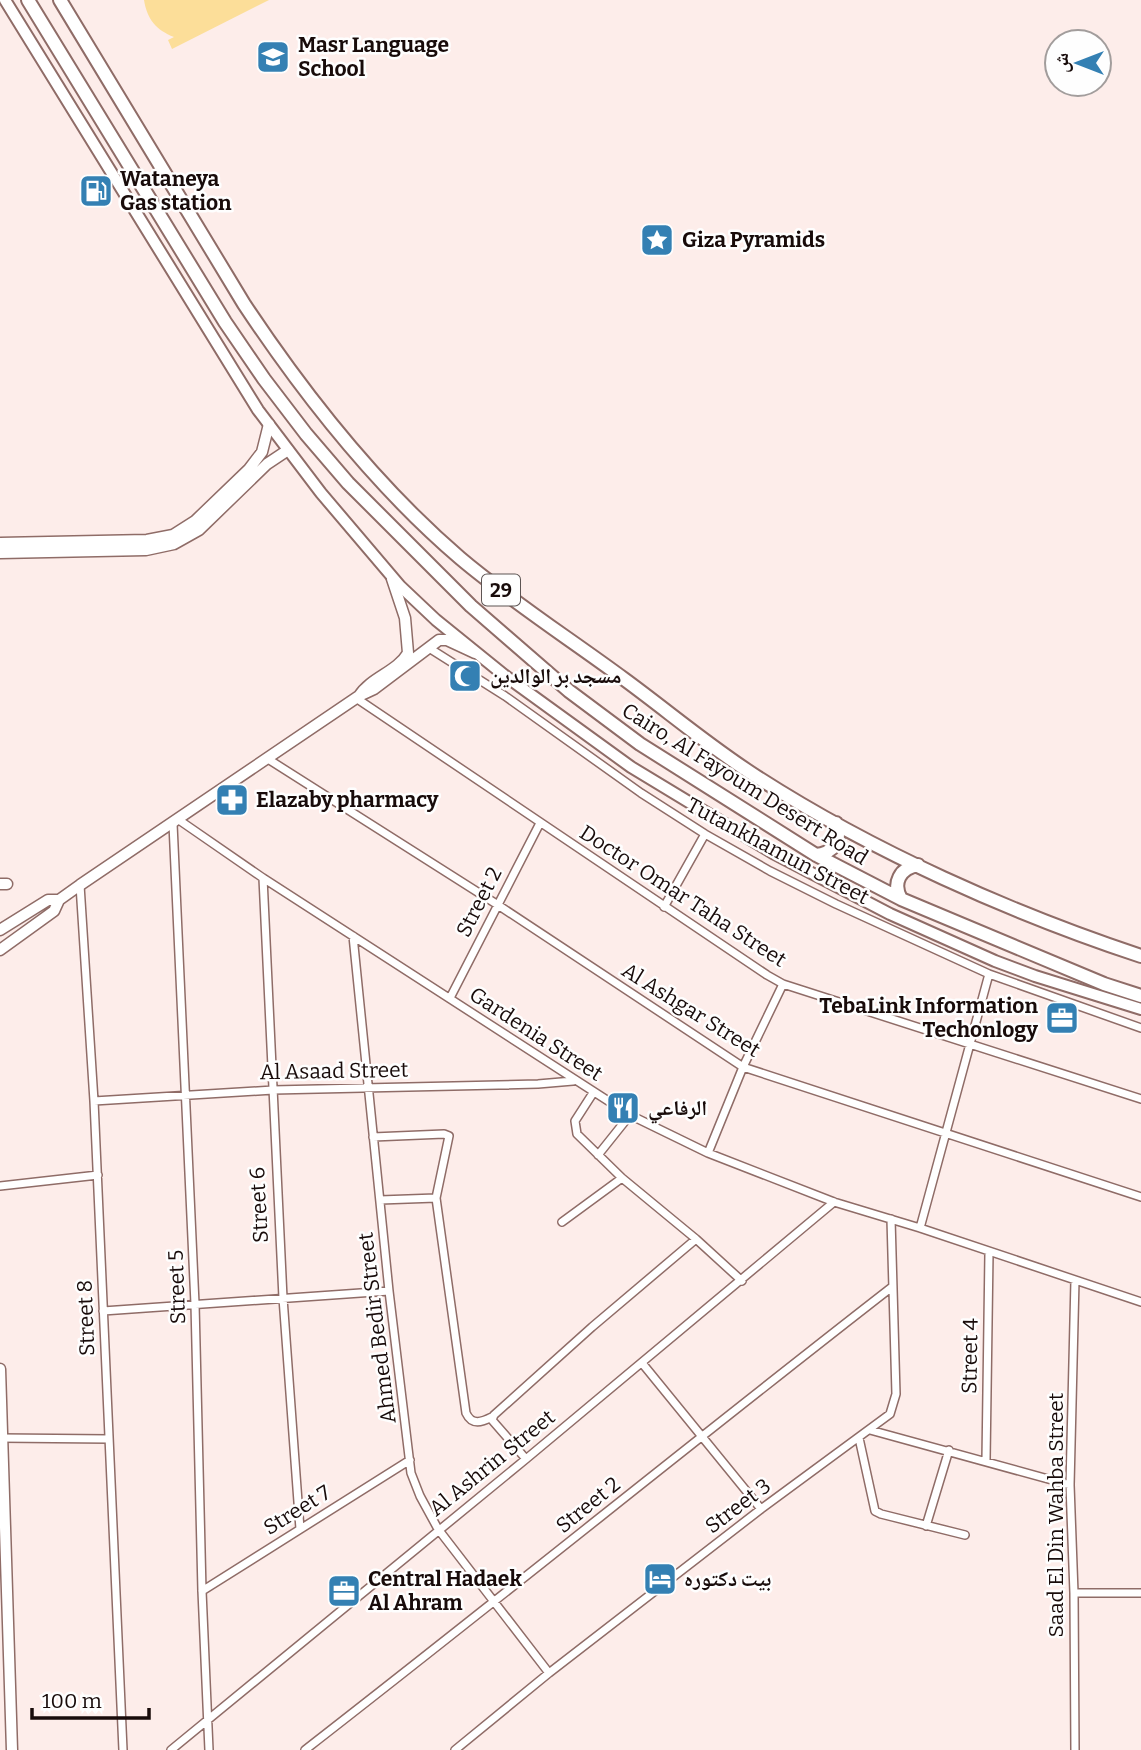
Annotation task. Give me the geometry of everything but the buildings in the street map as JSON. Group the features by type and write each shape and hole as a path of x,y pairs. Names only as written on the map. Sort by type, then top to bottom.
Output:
{"highway":[{"name":"Cairo, Al Fayoum Desert Road","path":"28,0 237,341 285,407 348,483 471,607 569,691 640,744 816,855 901,899 1104,984 1141,996"},
{"name":"Cairo, Al Fayoum Desert Road","path":"60,0 268,341 328,419 410,512 453,552 508,596 757,777 836,823 1008,907 1141,956"},
{"path":"816,855 827,852 835,845 839,834 836,823"},
{"path":"901,899 898,880 906,869 918,865"}],"main road":[{"path":"5,0 211,335 269,424 321,493 390,575 421,607 475,653 631,767 800,868 890,914 995,961 1141,1009"}],"street":[{"path":"0,543 148,540 173,535 195,521 249,469 262,452 269,424"},
{"path":"0,553 146,550 174,544 199,530 267,464 288,450"},
{"path":"0,950 54,911 59,900 268,759 402,662 408,653 405,618 390,575"},
{"path":"357,697 371,692 435,642 443,640 475,653"},
{"name":"Tutankhamun Street","path":"429,648 497,691 610,772 705,834 770,871 989,974 1141,1028"},
{"name":"Doctor Omar Taha Street","path":"357,697 664,907 783,984 1141,1099"},
{"name":"Al Ashgar Street","path":"268,759 498,905 743,1067 1141,1197"},
{"name":"Gardenia Street","path":"176,822 630,1115 708,1153 834,1202 1141,1302"},
{"name":"Street 5","path":"176,822 209,1750"},
{"name":"Street 2","path":"450,998 540,823"},
{"path":"664,907 705,834"},
{"name":"Street 6","path":"263,878 282,1298 300,1529"},
{"name":"Street 8","path":"80,885 98,1175 123,1750"},
{"path":"0,930 48,900 59,900"},
{"name":"Ahmed Bedir Street","path":"353,936 388,1291 415,1485 438,1529 549,1673"},
{"path":"920,1228 989,974"},
{"path":"708,1153 743,1067 783,984"},
{"name":"Al Asaad Street","path":"94,1101 273,1090 538,1084 573,1080"},
{"path":"593,1093 574,1126 577,1134 622,1178 742,1281"},
{"path":"598,1155 630,1115"},
{"path":"373,1137 448,1135 436,1198 466,1413 471,1420 478,1423 492,1417 695,1239"},
{"path":"0,1186 98,1175"},
{"path":"562,1222 622,1178"},
{"path":"380,1200 436,1198"},
{"name":"Al Ashrin Street","path":"171,1750 438,1529 527,1459 834,1202"},
{"name":"Street 3","path":"455,1750 549,1673 761,1509 890,1414 895,1401 891,1219"},
{"name":"Street 4","path":"986,1460 989,1253"},
{"name":"Saad El Din Wahba Street","path":"1075,1280 1070,1485 1075,1750"},
{"name":"Street 2","path":"305,1750 495,1603 700,1436 892,1287"},
{"path":"103,1311 388,1291"},
{"path":"642,1363 761,1509"},
{"path":"0,1368 5,1651 12,1750"},
{"path":"492,1417 494,1423 527,1459"},
{"path":"870,1430 1070,1485"},
{"path":"1,1438 108,1439"},
{"path":"859,1438 875,1511 965,1535"},
{"path":"926,1526 949,1450"},
{"name":"Street 7","path":"202,1591 410,1460"},
{"path":"1074,1593 1141,1593"}],"shaded area":[{"path":"144,0 269,0 172,49 168,40 174,37 153,23"}],"place":[{"name":"Masr Language School","path":"273,57"},
{"name":"Wataneya Gas station","path":"96,191"},
{"name":"Giza Pyramids","path":"657,240"},
{"name":"مسجد بر الوالدين","path":"465,676"},
{"name":"Elazaby pharmacy","path":"232,800"},
{"name":"TebaLink Information Techonlogy","path":"1062,1018"},
{"name":"الرفاعي","path":"623,1108"},
{"name":"بيت دكتوره","path":"660,1579"},
{"name":"Central Hadaek Al Ahram","path":"344,1591"}]}
